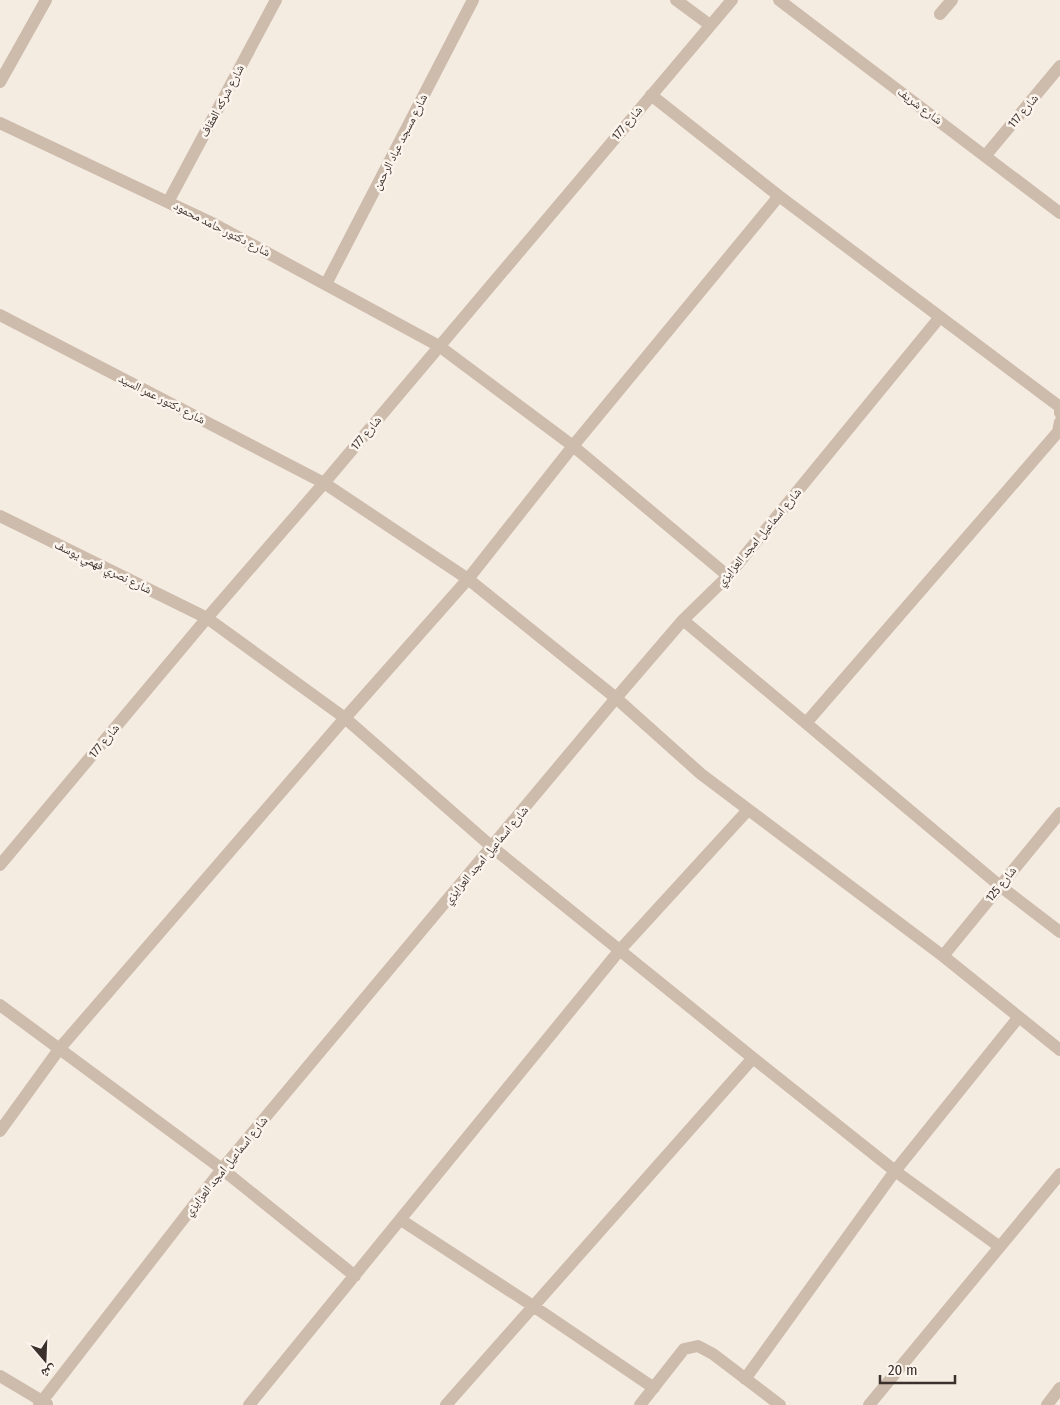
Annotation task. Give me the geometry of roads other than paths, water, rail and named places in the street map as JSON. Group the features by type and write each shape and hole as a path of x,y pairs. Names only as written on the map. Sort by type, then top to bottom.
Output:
{"street":[{"path":"0,82 46,0"},
{"name":"شارع شركه العقاف","path":"168,202 276,0"},
{"name":"شارع مسجد عباد الرحمن","path":"326,284 473,0"},
{"path":"676,0 710,26"},
{"name":"شارع 177","path":"0,865 207,618 324,483 732,0"},
{"name":"شارع شريف","path":"780,0 798,5 1060,213"},
{"path":"940,14 952,0"},
{"name":"شارع 117","path":"986,156 1060,66"},
{"path":"651,94 779,196 1060,406 1060,413"},
{"name":"شارع دكتور حامد محمود","path":"0,123 168,202 326,284 438,346 573,446 728,576"},
{"path":"0,1131 60,1048 468,579 573,446 779,196"},
{"name":"شارع دكتور عمر السيد","path":"0,315 324,483 468,579 616,698 701,774 943,956 1060,1050"},
{"name":"شارع اسماعيل امجد العزايزي","path":"43,1404 222,1169 616,698 683,620 728,576 940,317"},
{"path":"806,723 1058,432 1060,422"},
{"name":"شارع نصري فهمي يوسف","path":"2,521 207,618 346,718 492,847 619,951 894,1171 1000,1247"},
{"path":"683,620 1000,886 1060,932"},
{"path":"249,1405 619,951 748,810"},
{"name":"شارع 125","path":"943,956 1060,813"},
{"path":"0,1005 222,1169 355,1276"},
{"path":"745,1379 894,1171 1018,1018"},
{"path":"446,1405 753,1058"},
{"path":"869,1405 1060,1174"},
{"path":"401,1220 654,1388"},
{"path":"640,1405 684,1349 698,1346 713,1354 780,1405"},
{"path":"0,1376 43,1404"},
{"path":"1046,1405 1060,1388"}]}
